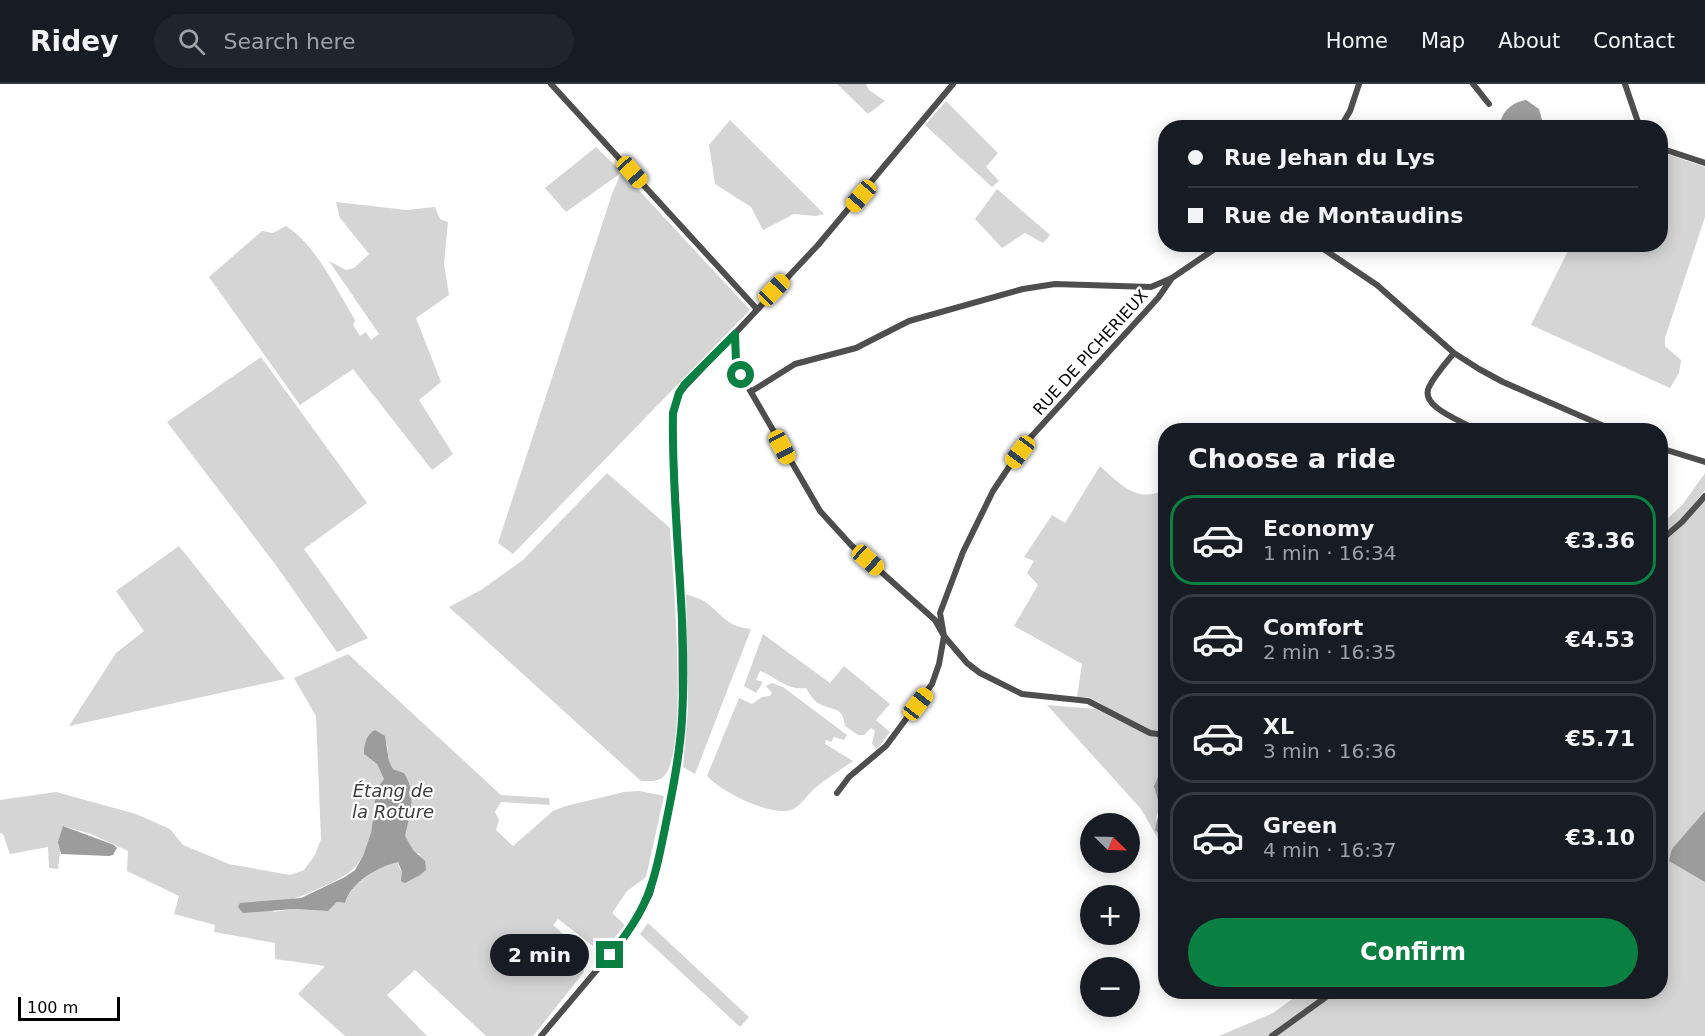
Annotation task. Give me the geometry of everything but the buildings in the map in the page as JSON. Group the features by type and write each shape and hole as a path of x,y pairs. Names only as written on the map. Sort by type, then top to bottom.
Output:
{"street":[{"path":"551,84 756,308"},
{"path":"541,1036 623,939 645,906 655,877 675,778 682,718 681,590 672,429 673,413 679,393 854,204 953,84"},
{"path":"1345,120 1359,84"},
{"path":"1473,84 1489,104"},
{"path":"1625,84 1637,120"},
{"path":"1668,151 1705,163"},
{"path":"752,391 795,364 856,348 909,321 1023,289 1055,284 1148,287 1172,278 1210,252"},
{"path":"1328,252 1377,285 1454,353 1503,382 1597,423"},
{"name":"RUE DE PICHERIEUX","path":"837,793 849,777 886,746 932,684 939,664 944,636 940,613 963,552 993,491 1030,438 1155,302 1172,278"},
{"path":"1148,287 1155,294 1155,302"},
{"path":"735,334 736,362 741,375 801,482 820,511 851,545 935,620 944,636 966,663 980,674 1022,694 1088,701 1150,733 1158,734"},
{"path":"1454,353 1428,388 1426,395 1428,401 1435,407 1464,423"},
{"path":"1668,451 1705,462"},
{"path":"1668,534 1705,496"},
{"path":"1272,1036 1323,999"}],"shaded area":[{"path":"837,84 866,84 869,90 885,101 868,114"},
{"path":"946,101 998,153 986,167 999,181 992,187 925,125"},
{"path":"730,120 824,214 816,216 794,214 763,230 751,207 715,184 709,145"},
{"path":"596,147 622,172 750,310 513,554 498,543 612,194 621,173 566,212 545,188"},
{"path":"1668,154 1705,167 1705,217 1665,338 1665,346 1681,360 1679,373 1670,388 1531,325 1568,252 1668,252"},
{"path":"997,189 1050,235 1043,243 1025,233 1002,248 975,219"},
{"path":"336,202 407,210 435,207 440,219 448,222 444,264 449,295 416,318 441,382 419,400 453,454 432,470 353,369 300,405 209,277 262,231 273,233 286,226 307,245 325,269 355,320 353,325 360,336 366,332 371,340 379,334 329,261 346,270 354,268 369,254 340,218"},
{"path":"261,357 367,503 304,549 368,638 337,652 275,564 167,422"},
{"path":"1100,466 1129,490 1145,495 1158,492 1158,732 1149,730 1088,697 1077,697 1082,664 1014,626 1038,585 1027,573 1034,561 1024,557 1052,515 1065,523"},
{"path":"607,473 670,528 676,618 678,699 676,735 671,762 663,777 655,780 641,781 449,607 481,590 523,560"},
{"path":"1705,473 1705,490 1668,533 1668,518 1683,504"},
{"path":"1705,499 1705,1036 1219,1036 1273,1013 1292,999 1668,999 1668,539"},
{"path":"179,546 285,679 69,726 116,653 144,631 116,591"},
{"path":"686,594 704,601 729,622 751,629 695,774 683,767 688,709"},
{"path":"763,634 830,683 844,666 890,704 876,720 890,732 877,749 872,744 875,731 871,728 864,735 858,735 845,726 844,719 839,712 816,702 806,688 787,686 760,671 756,680 763,682 756,693 744,686"},
{"path":"348,654 501,795 549,798 550,805 501,802 495,812 499,820 496,830 513,846 553,811 566,806 624,792 640,791 664,796 646,877 627,891 612,913 625,925 602,953 558,919 553,925 577,946 584,972 533,1036 486,1036 415,970 387,995 427,1036 345,1036 298,994 325,966 275,959 275,943 214,932 215,925 174,914 179,896 127,871 128,851 91,834 63,826 58,869 49,868 48,847 10,854 3,834 0,833 0,800 56,792 136,814 170,829 183,845 229,864 290,875 304,870 315,855 321,839 316,716 294,678","holes":["387,744 389,761 393,769 404,773 411,804 404,836 413,851 420,855 402,872 398,861 374,872 353,889 345,903 337,902 328,911 294,909 273,912 280,902 301,896 332,882 357,864 367,848 376,795 384,779 377,764 364,754"]},
{"path":"772,683 783,687 847,735 844,740 834,737 831,742 826,740 825,744 853,761 820,784 791,810 771,809 746,801 723,789 707,776 739,698 752,704 762,697 770,696 772,693 766,686"},
{"path":"1047,705 1096,709 1148,735 1158,736 1158,812 1156,818 1158,839 1141,809"},
{"path":"648,923 749,1017 740,1027 640,934"}],"water":[{"path":"1526,100 1539,109 1542,120 1501,120 1508,109"},
{"name":"Étang de la Roture","path":"375,730 385,736 389,761 393,769 404,773 408,781 411,804 405,836 413,850 425,861 426,870 405,883 401,881 402,872 398,862 382,868 359,882 348,895 345,903 337,902 328,911 294,909 243,913 238,907 240,903 301,898 355,870 371,833 375,808 374,792 384,779 377,764 364,754 366,740"},
{"path":"1158,777 1158,800 1154,786"},
{"path":"1705,811 1705,882 1669,861 1672,849"},
{"path":"1158,816 1158,833 1155,830"},
{"path":"63,826 117,848 113,855 109,856 61,854 58,842"}],"route":[{"path":"610,955 632,927 650,894 678,758 682,718 681,590 672,429 675,403 685,384 735,334 736,362 741,375"}]}
